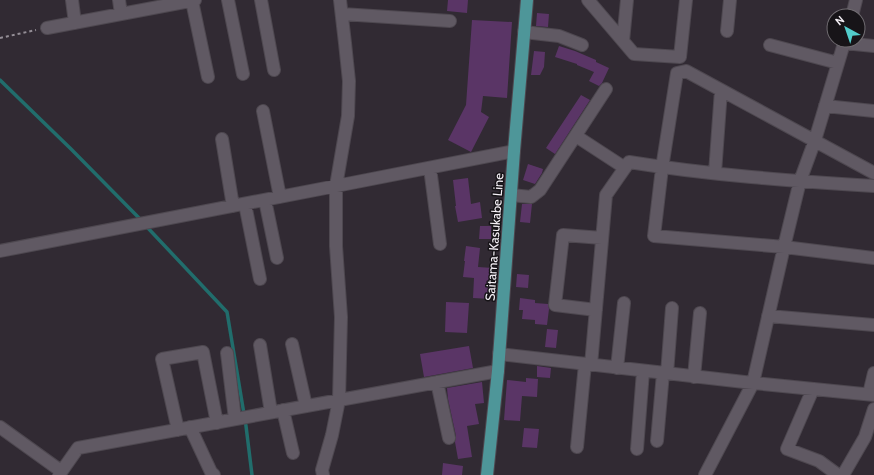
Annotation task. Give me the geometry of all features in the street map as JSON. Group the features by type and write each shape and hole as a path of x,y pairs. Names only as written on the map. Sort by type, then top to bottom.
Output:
{"main road":[{"name":"Saitama-Kasukabe Line","path":"487,475 498,371 527,0"}],"street":[{"path":"72,0 75,23"},
{"path":"119,0 122,14"},
{"path":"47,28 194,0 208,77"},
{"path":"228,0 243,74"},
{"path":"261,0 274,70"},
{"path":"323,475 322,470 332,435 339,400 341,317 336,246 336,186 348,116 349,81 340,0"},
{"path":"588,0 634,54 680,57 686,0"},
{"path":"623,41 627,0"},
{"path":"726,31 730,0"},
{"path":"342,14 450,21"},
{"path":"524,32 559,36 582,45"},
{"path":"770,45 838,63"},
{"path":"705,475 753,383 800,182 815,140 842,48"},
{"path":"874,173 686,71 677,73 662,168 654,236 874,258"},
{"path":"511,195 531,197 540,190 606,89"},
{"path":"715,173 721,90"},
{"path":"825,106 874,111"},
{"path":"264,111 280,197"},
{"path":"576,136 625,168"},
{"path":"222,139 260,279"},
{"path":"0,251 514,151"},
{"path":"577,447 596,310 606,195 629,162 662,168 800,182 874,186"},
{"path":"430,168 440,244"},
{"path":"266,200 277,258"},
{"path":"596,310 555,304 563,235 602,238"},
{"path":"617,368 624,302"},
{"path":"657,441 672,308"},
{"path":"694,376 700,313"},
{"path":"768,316 874,325"},
{"path":"292,344 306,406"},
{"path":"260,345 277,411 293,453"},
{"path":"214,475 184,429 162,359 203,352 217,422"},
{"path":"227,353 235,419"},
{"path":"499,354 753,383 871,394 874,373"},
{"path":"0,427 60,473 78,448 498,371"},
{"path":"637,448 643,371"},
{"path":"437,382 449,438"},
{"path":"813,389 787,449 819,461 838,475"},
{"path":"843,475 865,437 874,409"}],"path":[{"path":"0,38 47,28"}],"building":[{"path":"448,0 468,0 467,13 447,11"},
{"path":"537,13 549,14 548,27 536,26"},
{"path":"472,20 512,22 507,98 483,96 481,112 489,117 471,152 448,140 466,105"},
{"path":"559,46 596,60 596,62 609,68 602,83 599,86 589,81 594,72 577,64 555,57"},
{"path":"534,51 545,52 544,67 540,75 531,75"},
{"path":"581,95 590,100 555,154 546,148"},
{"path":"528,164 543,169 535,184 523,180"},
{"path":"468,178 471,204 480,202 482,218 458,222 453,180"},
{"path":"522,204 532,204 530,223 520,222"},
{"path":"480,226 491,226 491,239 479,239"},
{"path":"466,246 480,248 478,267 493,268 491,299 473,298 474,278 463,277"},
{"path":"517,274 529,275 528,288 516,287"},
{"path":"520,298 535,300 535,303 548,304 549,309 547,325 535,324 535,320 522,319 523,310 519,310"},
{"path":"446,302 469,303 467,333 445,332"},
{"path":"547,329 558,330 556,348 545,347"},
{"path":"469,346 473,368 424,377 420,354"},
{"path":"537,366 551,368 550,378 537,377"},
{"path":"526,378 538,379 537,397 522,396 520,421 504,420 507,380 526,382"},
{"path":"482,382 484,403 475,404 479,424 467,426 472,457 458,459 455,442 456,436 447,388"},
{"path":"524,428 539,429 537,448 522,447"},
{"path":"443,463 463,466 462,475 442,475"}],"waterway":[{"path":"0,80 142,221"},
{"path":"146,226 227,312 246,426 252,475"}]}
